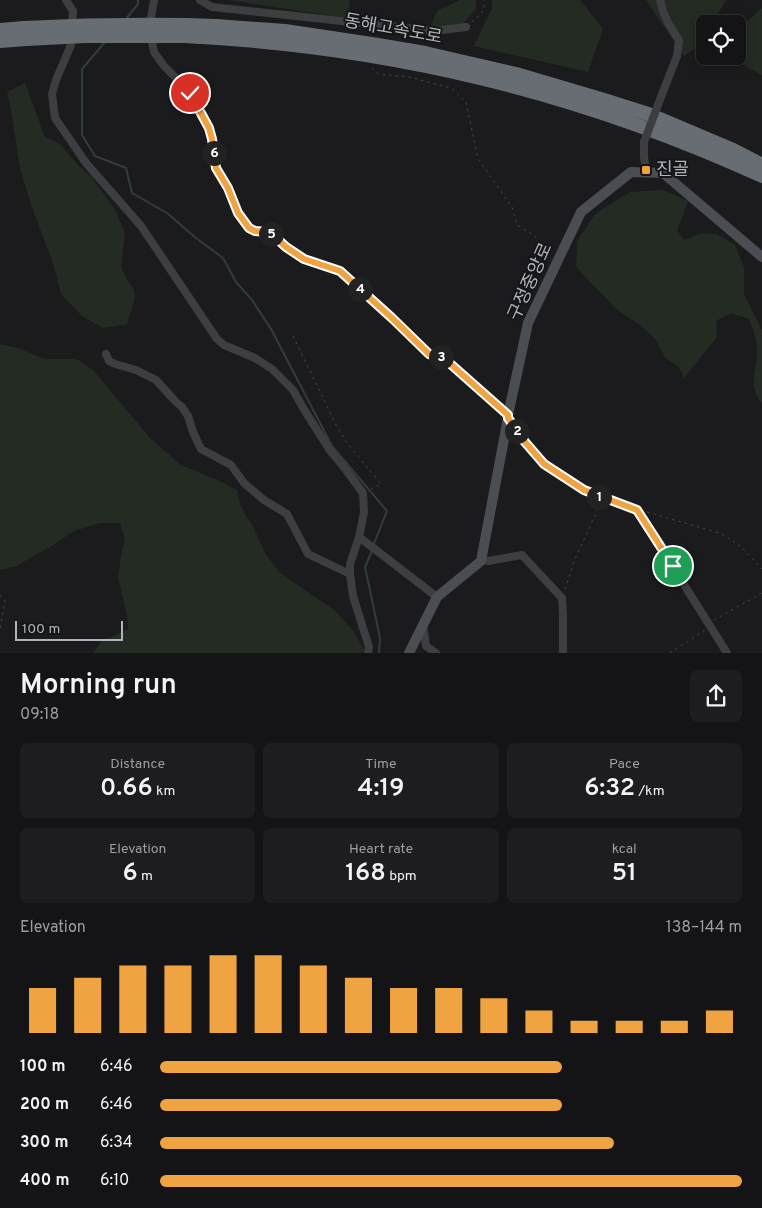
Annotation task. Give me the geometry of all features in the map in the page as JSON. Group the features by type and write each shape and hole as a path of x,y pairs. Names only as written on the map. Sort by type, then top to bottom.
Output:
{"highway":[{"name":"동해고속도로","path":"0,41 25,33 100,24 137,24 401,60 476,76 569,102 629,122 722,158 762,176"},
{"name":"동해고속도로","path":"185,31 216,26 285,31 425,53 516,74 648,114 733,150 762,165"},
{"name":"동해고속도로","path":"0,30 25,33"}],"street":[{"path":"66,0 73,11 72,45 56,80 52,94 55,118 86,163 141,226 217,339 224,346 255,358 272,369 293,390 331,452 363,493 362,539 350,564 350,574 353,596 369,647 368,653"},
{"path":"154,0 150,24 154,52 164,66 190,93 200,111 209,128 216,168 228,188 238,213 249,228 255,231 267,232 304,259 340,271 429,354 446,360 508,417 525,442 544,464 584,490 637,510 728,653"},
{"path":"200,0 212,7 434,31 466,27"},
{"path":"660,0 668,24 679,40 677,56 644,142 646,172 663,173 762,257"},
{"name":"구정중앙로","path":"482,559 508,417 528,323 581,212 631,172 646,172"},
{"path":"106,354 109,361 136,370 156,380 188,416 201,449 231,465 244,483 264,500 287,514 308,554 350,574"},
{"path":"362,539 437,597"},
{"path":"409,653 437,597 482,559 488,561 522,556 562,598 563,653"},
{"path":"423,624 425,650 436,653"}],"path":[{"path":"466,27 484,10 484,0"},
{"path":"372,65 378,74 409,77 451,88 466,102 478,159 512,207 517,225 535,236 555,267"},
{"path":"294,336 337,427 347,443 381,484 366,492"},
{"path":"562,598 574,559 602,498"},
{"path":"637,510 727,536 739,544 762,569"},
{"path":"670,653 710,625 762,593"},
{"path":"0,595 6,601 0,629"}],"shaded area":[{"path":"228,0 350,0 348,18"},
{"path":"460,0 476,0 476,9 459,28 431,26 437,11"},
{"path":"492,0 580,0 603,29 588,72 474,46 492,8"},
{"path":"646,0 726,0 717,15 696,15 696,47 684,56"},
{"path":"762,8 762,75 745,66 746,22"},
{"path":"25,83 45,137 60,144 92,178 114,208 125,232 121,267 134,289 135,298 127,324 103,328 82,316 61,294 54,266 20,169 7,92"},
{"path":"663,190 688,201 677,230 684,240 701,233 716,234 735,245 744,268 744,294 762,330 762,403 755,391 754,385 757,350 755,336 749,319 731,313 716,321 717,337 684,378 678,366 666,359 656,340 640,325 616,309 576,267 577,241 596,213 630,192"},
{"path":"0,344 21,349 44,359 77,359 94,371 151,439 181,465 237,490 241,507 254,528 265,553 280,573 334,610 352,629 364,649 363,653 93,653 102,641 128,629 127,614 118,578 125,539 120,523 100,523 74,531 16,566 0,570"}],"waterway":[{"path":"125,20 138,4 138,0"},
{"path":"105,42 82,69 82,135 95,156 126,168 132,193 167,213 223,258 236,282 252,300 271,329 332,446 387,511 373,546"},
{"path":"372,551 365,567 380,638 379,653"}],"place":[{"name":"진골","path":"646,170"}],"route":[{"path":"190,93 209,128 216,168 228,188 238,213 249,228 255,231 267,232 304,259 340,271 429,354 446,360 508,415 508,418 525,442 544,464 584,490 637,510 673,566"}]}
